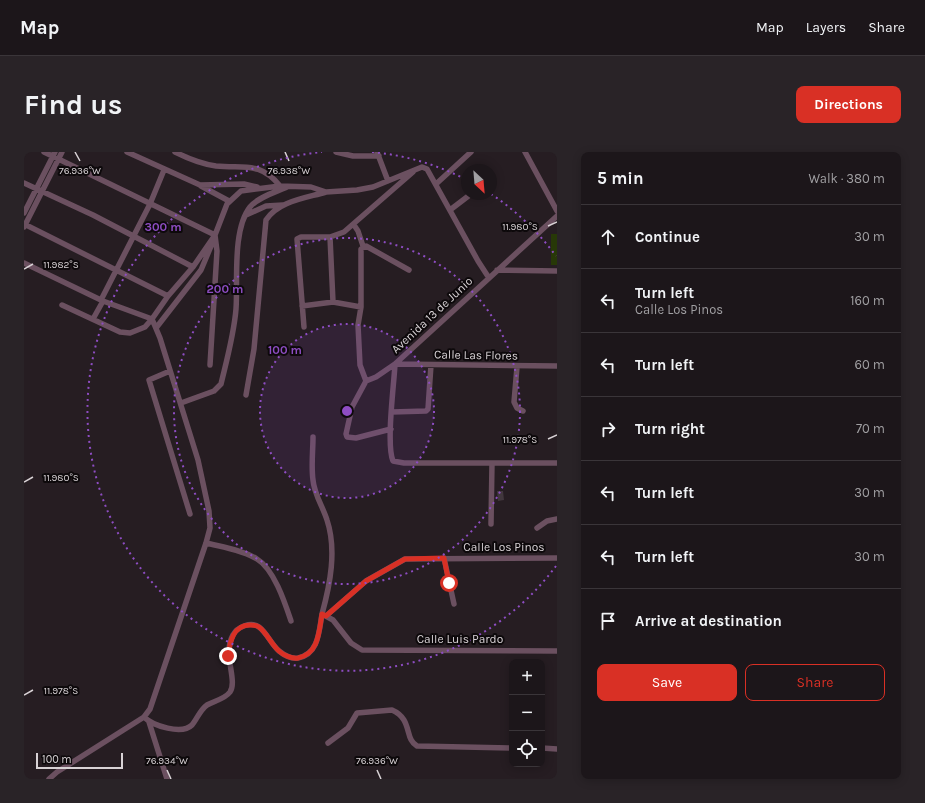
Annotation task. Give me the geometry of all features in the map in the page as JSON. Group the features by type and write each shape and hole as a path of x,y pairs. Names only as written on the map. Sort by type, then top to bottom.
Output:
{"street":[{"path":"44,152 54,154 58,159 214,235"},
{"path":"24,214 62,152"},
{"path":"127,152 200,185 229,201"},
{"path":"175,152 198,163 254,167 270,174 280,186"},
{"path":"336,152 353,156 378,154 388,181"},
{"path":"436,184 470,152"},
{"path":"525,152 557,211"},
{"path":"54,154 24,225 168,296"},
{"path":"246,215 266,206 283,205 326,192 357,190 374,187 416,169 422,167 427,168 478,261 489,278"},
{"path":"304,327 297,239 301,237 330,237 344,232 354,225 416,169"},
{"path":"93,319 150,204 164,170"},
{"path":"24,183 134,236 193,267"},
{"path":"200,185 244,184 258,188"},
{"path":"181,403 214,391 221,384 232,336 236,309 236,258 243,221 250,207 263,198 290,186"},
{"path":"62,305 120,332 130,333 145,327 168,296 193,267 214,235 229,201 241,191 258,188 290,186 311,187 326,192"},
{"path":"450,210 463,200"},
{"path":"246,395 254,349 266,220 270,214 283,205"},
{"name":"Avenida 13 de Junio","path":"492,463 404,463 393,461 391,456 391,429 395,364 557,216"},
{"path":"354,225 358,231 363,246 361,249 361,307 358,325 360,365 366,381"},
{"path":"156,328 201,270 212,247 214,235"},
{"path":"210,365 217,252 214,235"},
{"path":"330,237 333,302"},
{"path":"363,246 366,246 409,270"},
{"path":"24,263 102,300 152,319 181,403 198,460 209,511 210,528 150,709 144,717 57,772 49,779"},
{"path":"497,270 557,271"},
{"path":"302,306 333,302 361,307"},
{"path":"391,429 356,438 347,437 346,434 352,407 366,381 376,377 395,364"},
{"name":"Calle Las Flores","path":"395,364 517,367 557,366"},
{"path":"392,412 426,411 428,409 431,365"},
{"path":"517,367 514,402 517,408 523,411"},
{"path":"170,371 149,380 190,514"},
{"path":"144,717 149,722 167,728 189,727 206,706 224,697 231,691 231,673 228,656 229,644 233,634 244,625 255,625 260,628 280,652 293,658 304,657 314,650 324,615 331,572 331,544 328,521 317,497 313,480 313,437"},
{"path":"491,524 492,463 557,463"},
{"path":"537,528 547,521 557,519"},
{"path":"206,543 251,556 262,563 275,581 291,621"},
{"path":"444,558 454,604"},
{"name":"Calle Los Pinos","path":"324,615 366,581 405,559 557,558"},
{"name":"Calle Luis Pardo","path":"324,615 333,620 351,643 362,650 557,651"},
{"path":"328,743 348,728 357,713 392,710 405,718 411,740 417,746 509,748"},
{"path":"149,722 167,779"},
{"path":"545,748 557,749"}],"green space":[{"path":"551,234 557,234 557,265 551,265"}],"building":[{"path":"497,491 503,491 504,500 498,501"}],"route":[{"path":"228,656 229,644 233,634 244,625 255,625 264,632 280,652 293,658 304,657 314,650 322,614 326,616 366,581 405,559 444,558 449,583"}]}
